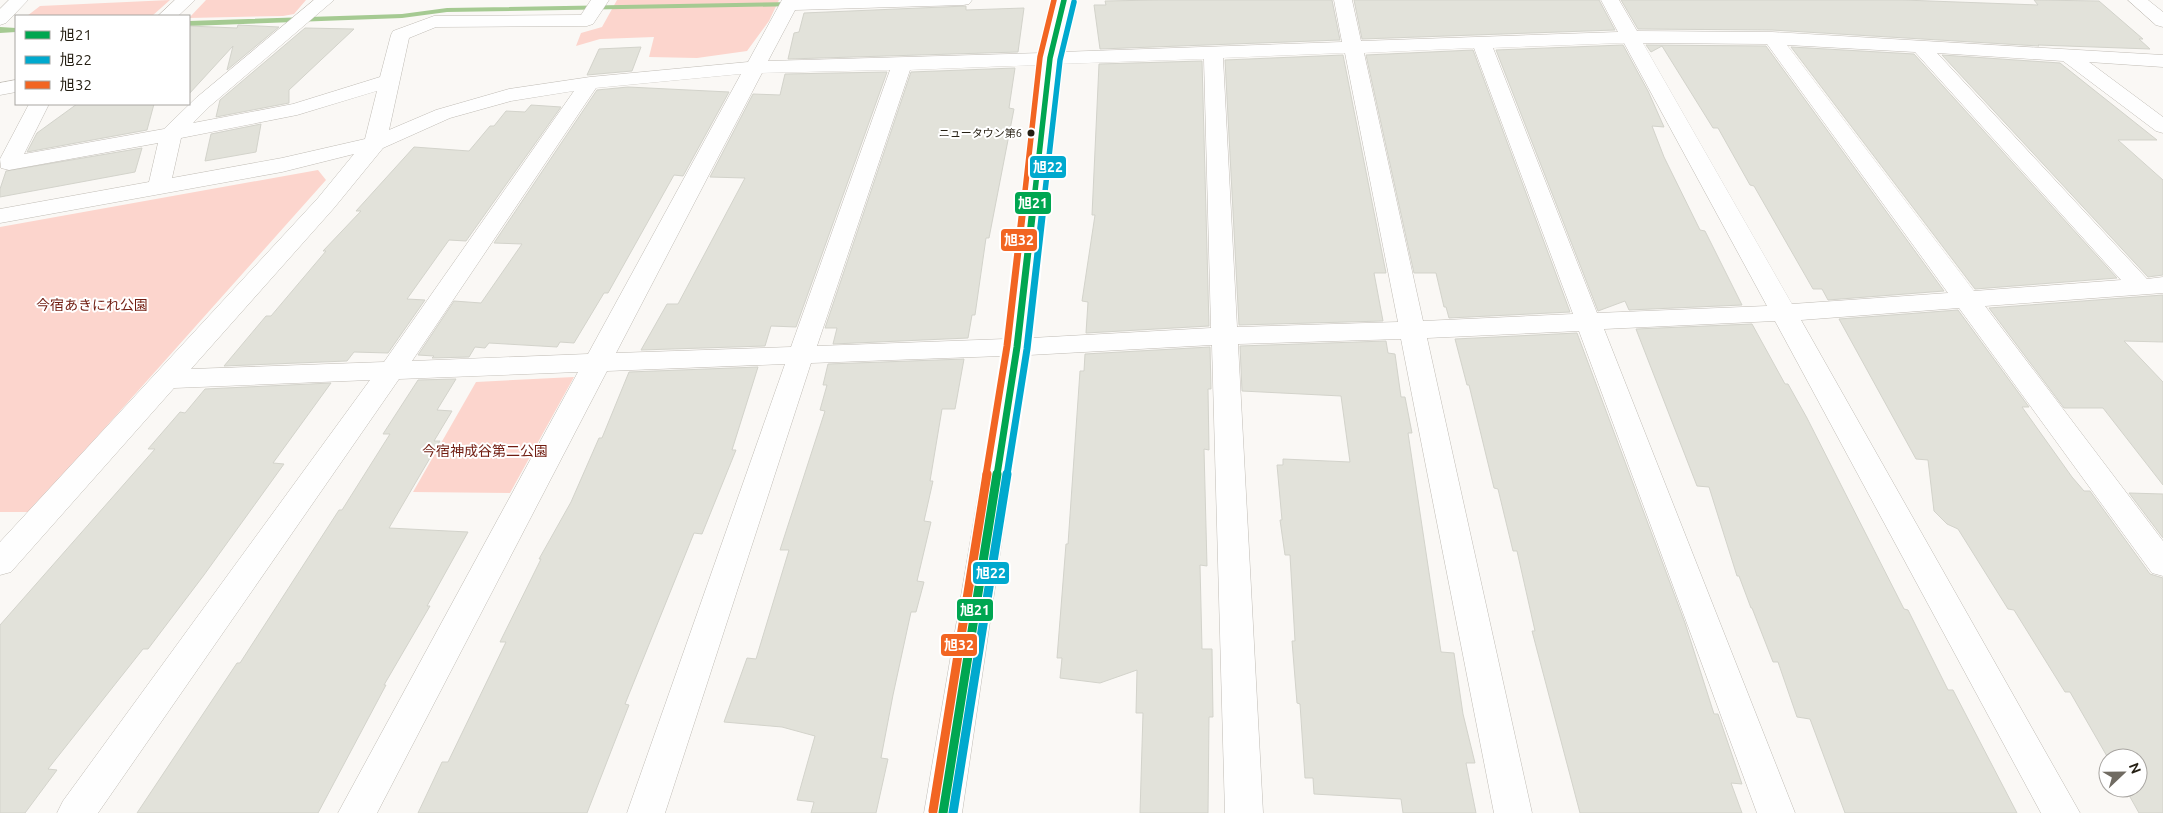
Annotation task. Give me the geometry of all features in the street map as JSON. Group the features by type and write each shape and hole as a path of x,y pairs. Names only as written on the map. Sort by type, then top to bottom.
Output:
{"street":[{"path":"0,18 19,0"},
{"path":"168,15 186,0"},
{"path":"158,187 171,134 203,102 325,0"},
{"path":"0,563 326,203 375,143 400,35 434,22 587,20 600,0"},
{"path":"357,813 790,2 963,0"},
{"path":"943,813 1017,347 1050,58 1064,0"},
{"path":"1342,0 1513,813"},
{"path":"1610,0 2061,813"},
{"path":"2138,0 2163,22"},
{"path":"0,216 282,165 375,143 443,114 508,96 590,83 755,67 902,64 1631,37 1772,38 2163,61"},
{"path":"1772,38 2163,564"},
{"path":"1481,42 1776,813"},
{"path":"1920,46 2152,286"},
{"path":"1213,52 1244,813"},
{"path":"2067,55 2163,127"},
{"path":"646,813 902,64"},
{"path":"38,105 9,163 298,109 389,81"},
{"path":"76,813 391,371 590,83"},
{"path":"0,88 15,86"},
{"path":"165,379 1017,347 1225,336 1412,330 1587,320 1784,313 2152,286"}],"green space":[{"path":"170,0 153,15 28,15 40,6"},
{"path":"206,0 306,0 294,14 283,16 190,17"},
{"path":"617,0 779,0 769,21 747,51 697,58 649,57 654,37 600,39 576,46 581,33 602,27"},
{"name":"今宿あきにれ公園","path":"318,170 326,180 30,512 0,512 0,227"},
{"name":"今宿神成谷第二公園","path":"574,377 510,493 413,492 476,382"}],"building":[{"path":"1332,0 1340,40 1100,49 1094,5 1106,5 1105,1"},
{"path":"1354,0 1599,0 1615,30 1362,39"},
{"path":"1621,0 1903,0 2038,5 2034,0 2099,1 2143,39 2139,39 2150,49 2039,46 1772,30 1638,29"},
{"path":"966,6 966,10 1024,8 1018,52 788,59 794,33 799,32 804,13"},
{"path":"238,25 279,27 227,70 233,46 190,93 190,26 237,28"},
{"path":"305,28 354,29 289,90 289,103 216,117 220,100"},
{"path":"1623,45 1648,91 1664,127 1652,126 1664,157 1700,230 1705,231 1742,305 1629,310 1625,301 1598,311 1496,50"},
{"path":"1646,45 1766,46 1944,291 1828,300 1822,289 1813,289 1754,186 1750,185 1718,128 1713,128 1662,46 1651,52"},
{"path":"641,47 632,71 587,75 599,49"},
{"path":"1791,47 1914,54 2117,278 1975,289"},
{"path":"1473,50 1570,312 1449,318 1446,307 1444,307 1436,273 1414,273 1366,55"},
{"path":"1343,55 1386,273 1374,273 1383,321 1239,325 1225,60"},
{"path":"1942,55 2060,63 2157,140 2118,140 2163,180 2163,275 2148,277"},
{"path":"1202,61 1209,326 1086,333 1088,302 1082,301 1095,215 1092,215 1099,64"},
{"path":"1015,68 1009,108 1014,109 989,238 986,238 975,315 972,315 968,338 833,344 837,328 825,328 911,72"},
{"path":"887,72 796,327 771,326 765,346 641,350 667,304 678,304 745,178 710,177 753,94 780,95 785,74"},
{"path":"628,87 729,92 683,176 674,175 608,293 604,293 574,343 560,342 557,347 489,343 485,348 475,347 469,357 432,358 434,356 418,355 454,301 481,303 522,244 494,243 597,90"},
{"path":"76,105 154,105 147,130 27,152 37,133"},
{"path":"531,105 561,107 466,241 449,240 407,299 425,300 388,353 354,352 347,361 224,366 266,316 271,316 326,251 323,251 361,211 356,211 414,147 469,151 490,126 494,126 506,111 525,112"},
{"path":"261,124 256,152 205,161 211,134"},
{"path":"142,148 135,172 0,197 0,189 6,171"},
{"path":"2163,295 2163,342 2124,341 2163,382 2163,485 2103,408 2064,408 1989,308"},
{"path":"1958,310 2029,407 2022,407 2072,477 2084,491 2090,491 2150,574 2163,578 2163,813 2139,813 2131,798 2148,798 2148,748 2102,748 2070,692 2065,692 2014,610 2008,609 1958,529 1947,524 1934,511 1928,460 1916,459 1839,319"},
{"path":"1752,324 1785,384 1788,384 1807,418 1904,609 1908,610 1948,690 1953,690 2017,813 1845,813 1810,719 1797,717 1778,662 1773,662 1739,576 1737,576 1709,487 1697,486 1636,329"},
{"path":"1577,333 1685,623 1714,714 1718,714 1742,784 1731,783 1742,813 1580,813 1532,631 1535,631 1517,551 1513,551 1498,489 1494,488 1469,385 1467,385 1455,339"},
{"path":"1386,341 1388,353 1395,354 1401,397 1405,397 1412,433 1408,433 1441,652 1454,653 1463,714 1475,763 1466,763 1476,813 1403,813 1401,799 1314,794 1313,778 1305,778 1300,704 1297,703 1292,641 1295,641 1290,555 1285,555 1280,520 1282,520 1277,465 1283,465 1283,459 1350,462 1341,396 1242,391 1240,346"},
{"path":"1210,347 1211,389 1208,389 1209,450 1204,449 1207,566 1200,565 1202,649 1212,649 1213,717 1209,717 1208,813 1140,813 1143,713 1136,713 1137,670 1100,683 1060,678 1062,658 1057,658 1066,544 1068,544 1080,371 1084,371 1085,354"},
{"path":"964,359 955,409 942,409 930,481 933,481 924,521 931,522 917,581 924,582 916,612 911,612 893,695 881,758 888,759 876,813 811,813 814,802 797,800 815,736 782,727 724,722 747,658 756,659 789,550 780,550 825,411 820,410 827,385 823,385 828,364"},
{"path":"758,367 732,450 736,450 702,534 694,533 625,704 629,705 587,813 418,813 442,762 448,762 506,642 500,642 541,559 539,559 571,502 599,438 602,438 629,372"},
{"path":"456,379 437,410 452,411 434,441 440,441 389,528 468,532 427,606 430,606 384,685 386,685 318,813 137,813 237,663 240,663 339,510 342,510 390,434 383,434 418,380"},
{"path":"331,383 273,463 284,464 148,649 143,649 48,769 57,770 25,813 0,813 0,625 155,449 148,449 180,412 185,413 205,389"},
{"path":"2129,493 2163,494 2163,538"}],"waterway":[{"path":"190,24 402,16 447,10 796,4"},
{"path":"0,30 15,30"}],"transit line":[{"name":"旭32","path":"933,811 1007,346 1040,57 1054,0"},
{"name":"旭21","path":"943,813 1017,347 1050,58 1064,0"},
{"name":"旭22","path":"953,813 1027,349 1060,60 1074,2"}],"place":[{"name":"ニュータウン第6","path":"1031,133"}]}
